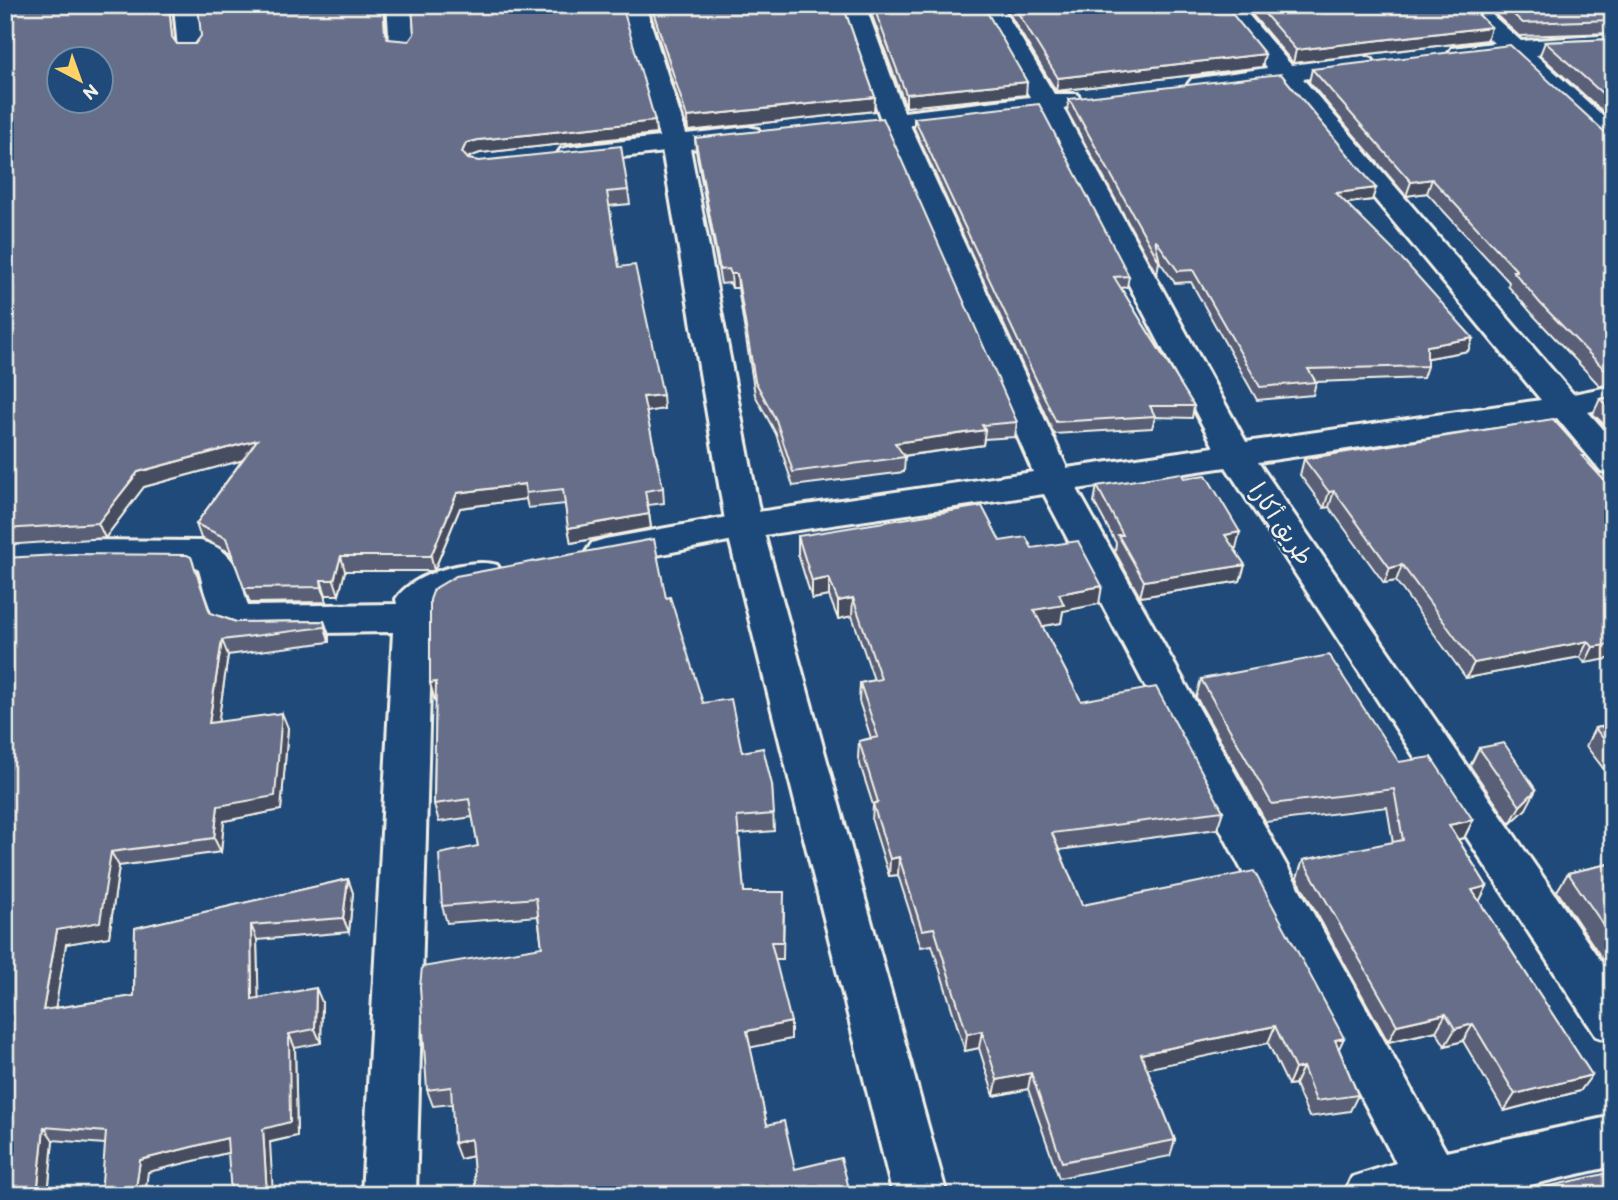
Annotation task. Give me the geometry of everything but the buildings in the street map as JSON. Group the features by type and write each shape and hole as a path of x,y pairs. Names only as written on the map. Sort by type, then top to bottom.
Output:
{"street":[{"path":"186,5 190,49"},
{"path":"399,5 402,46"},
{"path":"633,5 675,143 744,526 920,1195"},
{"path":"853,5 880,122 1055,481 1438,1188"},
{"name":"طريق أكارا","path":"989,5 1047,103 1236,456 1613,1020"},
{"path":"1227,5 1563,407 1613,463"},
{"path":"1467,5 1613,140"},
{"path":"1433,56 1513,47 1613,42"},
{"path":"1180,86 1393,61"},
{"path":"880,122 1087,98"},
{"path":"550,157 771,133"},
{"path":"570,558 744,526 1236,456 1563,407 1613,396"},
{"path":"5,558 82,553 201,554 216,563 231,615 242,620 413,618"},
{"path":"390,1195 413,618 418,609 415,599 449,581 516,568"},
{"path":"1371,1195 1438,1188 1613,1141"}]}
